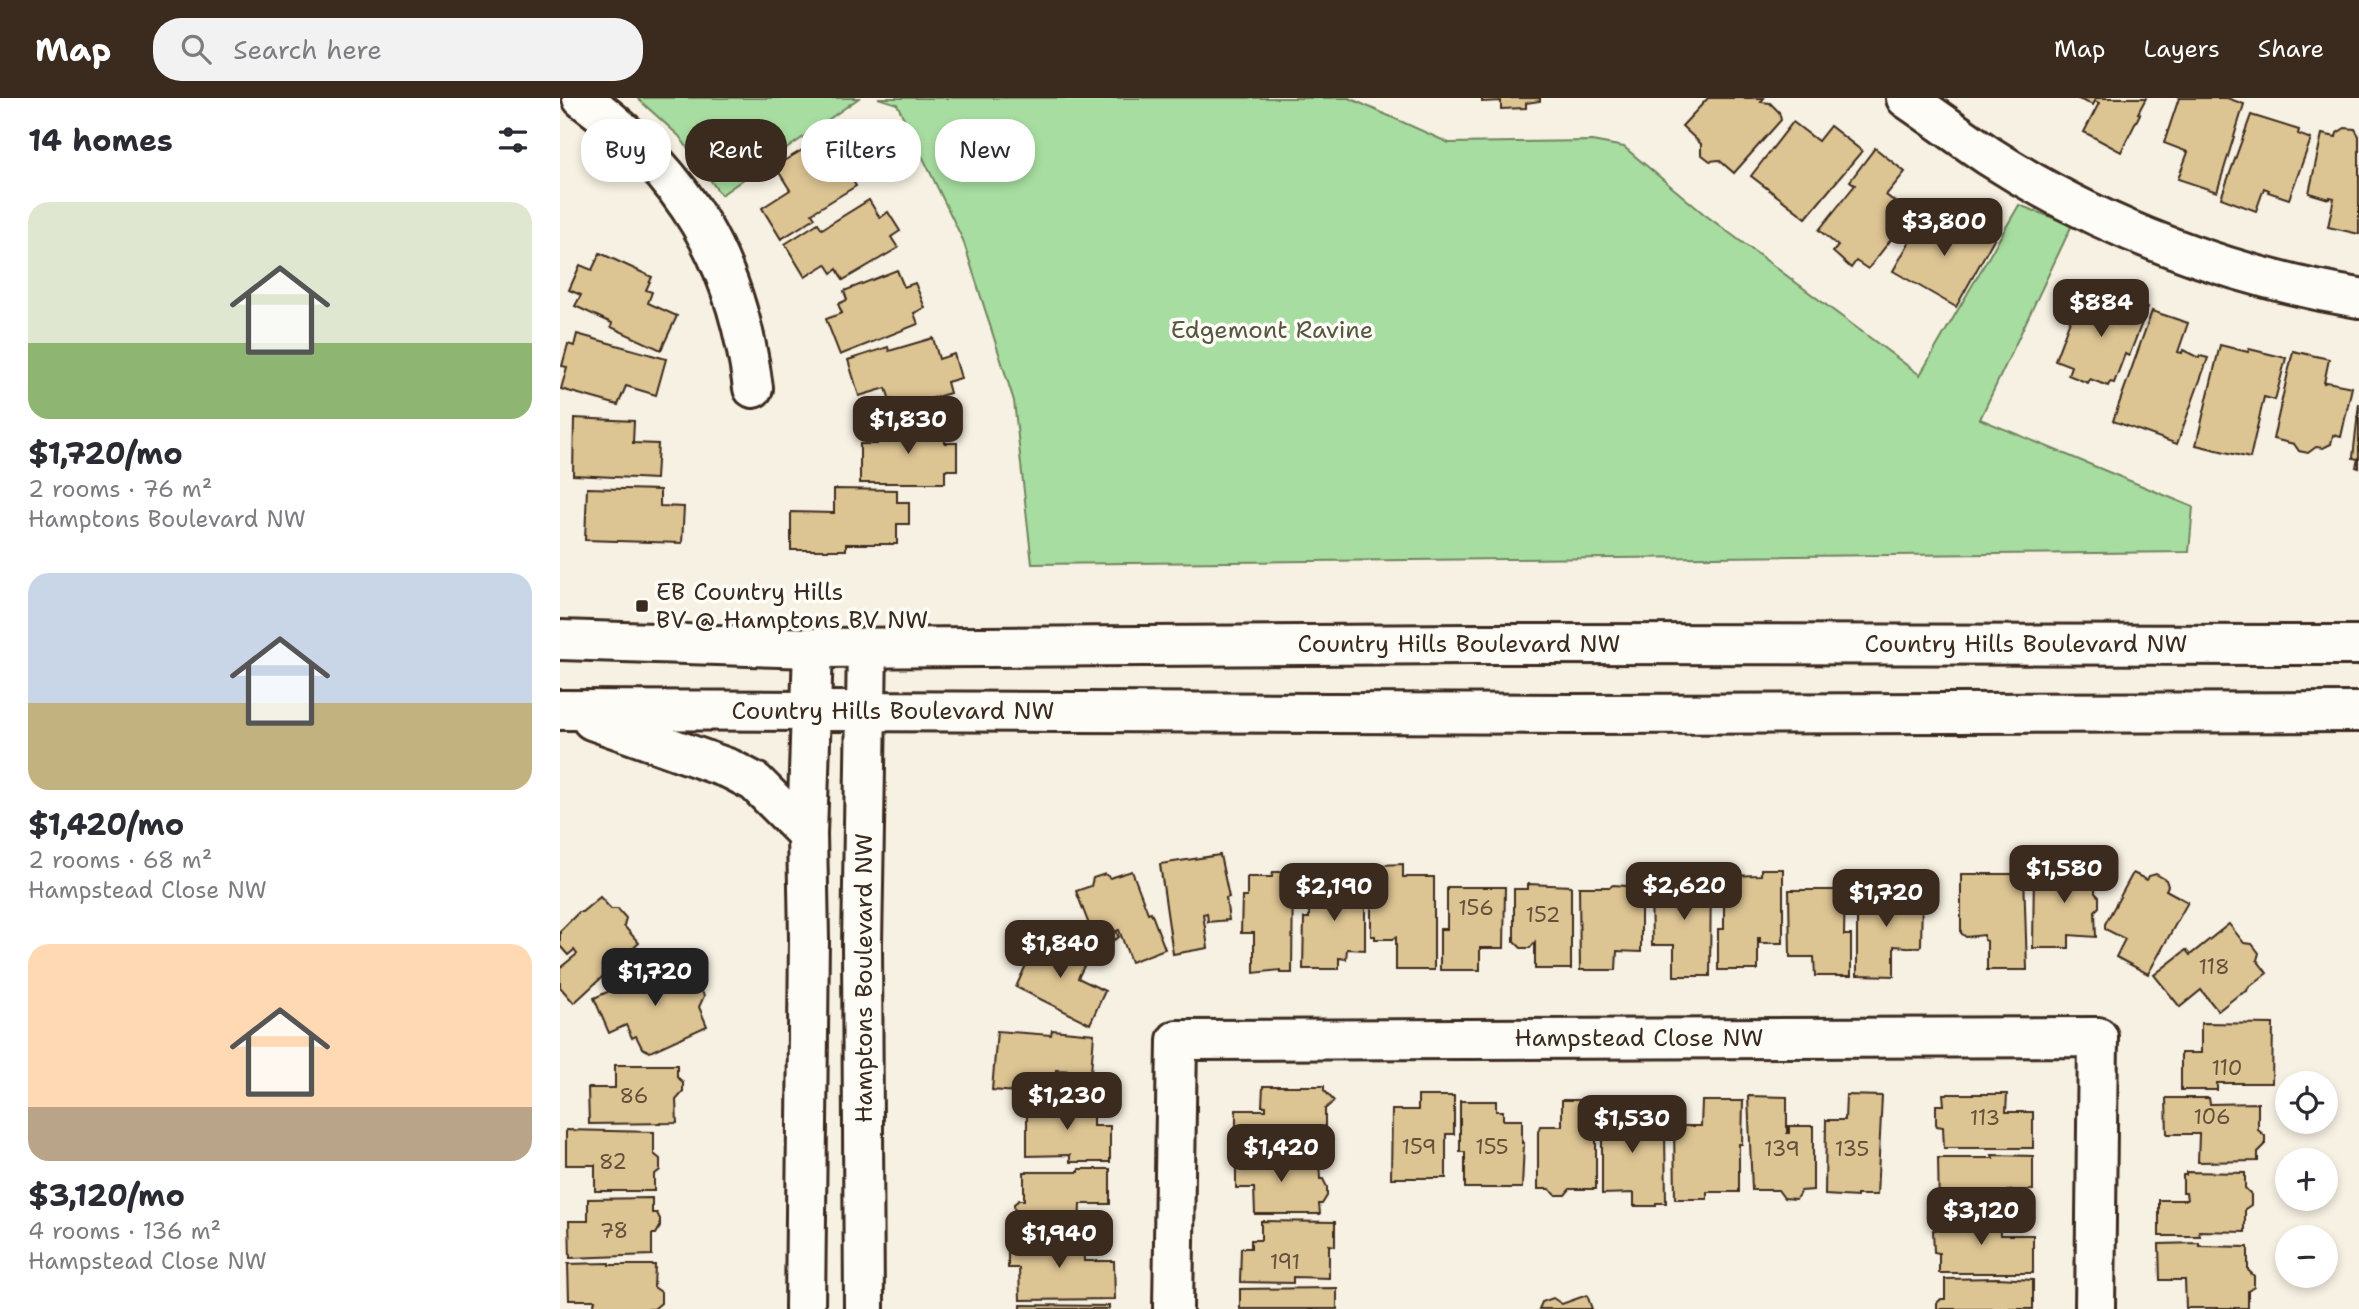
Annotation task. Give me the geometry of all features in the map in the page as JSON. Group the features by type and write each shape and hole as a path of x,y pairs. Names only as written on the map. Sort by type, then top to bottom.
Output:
{"main road":[{"path":"582,98 613,121 665,173 712,242 729,281 748,347 753,388"},
{"path":"1906,98 1991,157 2104,218 2153,239 2251,274 2359,299"},
{"name":"Country Hills Boulevard NW","path":"560,640 813,648 1476,643 2359,645"},
{"name":"Hamptons Boulevard NW","path":"864,1309 862,945 867,647"},
{"path":"805,1309 809,939 807,834 813,648"},
{"path":"560,710 730,769 755,782 807,834"},
{"name":"Country Hills Boulevard NW","path":"560,710 2359,712"},
{"name":"Hampstead Close NW","path":"1173,1309 1177,1040 2098,1037 2095,1309"}],"green space":[{"path":"637,98 859,98 829,119 801,119 801,139 787,149 787,119 685,119 685,144 671,129 671,119 660,119"},
{"name":"Edgemont Ravine","path":"878,98 1349,98 1449,143 1592,141 1624,147 1704,214 1920,375 2019,205 2072,225 1980,419 2193,507 2189,552 1032,564 1014,401 963,240 921,153 921,119 904,119 897,104"},
{"path":"712,182 739,182 721,195"}],"building":[{"path":"1482,98 1540,98 1540,101 1526,103 1526,108 1501,109 1501,101 1482,102"},
{"path":"1708,98 1764,98 1761,102 1770,103 1779,112 1781,120 1734,173 1719,160 1710,161 1701,154 1701,144 1682,126"},
{"path":"2076,98 2146,98 2121,152 2084,132 2099,103 2095,101 2093,105"},
{"path":"2179,98 2227,98 2244,104 2217,192 2178,179 2188,152 2164,143"},
{"path":"2251,115 2299,130 2298,134 2311,139 2289,199 2264,188 2256,211 2221,198"},
{"path":"1793,122 1818,141 1830,126 1862,151 1806,218 1751,176"},
{"path":"2345,128 2355,129 2359,136 2359,234 2328,227 2334,198 2309,193 2322,134 2336,137 2337,133"},
{"path":"1875,148 1905,172 1886,195 1911,214 1868,269 1856,261 1851,268 1833,252 1838,246 1819,230 1855,185 1850,181"},
{"path":"801,151 801,182 854,182 856,186 812,213 815,218 781,239 762,208 790,190 785,182 787,159"},
{"path":"869,200 880,218 888,212 900,231 891,237 898,248 843,280 837,269 832,273 826,264 805,277 785,244 818,223 822,229"},
{"path":"1959,217 1995,237 1956,307 1893,271 1923,218 1950,233"},
{"path":"600,253 652,277 646,290 652,292 648,303 677,316 661,350 611,327 612,323 575,306 581,295 569,290 580,265 592,270"},
{"path":"897,270 904,287 915,283 925,308 914,313 918,324 840,355 826,319 842,313 838,304 847,300 844,291"},
{"path":"2108,291 2148,307 2129,356 2125,354 2114,383 2110,382 2108,386 2090,379 2088,383 2068,375 2071,366 2055,360 2075,307 2098,316"},
{"path":"2152,311 2188,323 2178,352 2182,353 2183,350 2199,358 2208,358 2177,444 2113,421"},
{"path":"577,334 666,359 656,395 626,386 618,405 561,389 567,367 562,366 568,344 574,346"},
{"path":"933,338 939,359 954,354 961,378 947,382 950,393 893,410 886,388 859,396 848,360 888,347 889,351"},
{"path":"2220,345 2286,358 2275,400 2264,397 2250,458 2196,445"},
{"path":"2293,351 2329,359 2324,383 2352,387 2341,437 2333,435 2331,444 2323,448 2316,447 2308,453 2299,451 2294,444 2273,439"},
{"path":"2359,403 2359,468 2356,467 2358,459 2353,458"},
{"path":"574,418 634,421 633,443 658,444 656,479 573,475"},
{"path":"887,424 945,425 945,443 957,443 957,470 945,470 945,483 860,483 860,444 877,444 877,435 887,435"},
{"path":"587,488 660,490 660,506 684,507 682,543 585,540"},
{"path":"834,489 897,490 897,502 909,502 909,524 897,524 897,544 846,544 846,550 791,550 791,512 834,513"},
{"path":"1220,855 1229,897 1226,898 1229,920 1208,922 1207,913 1203,914 1208,948 1173,954 1160,864"},
{"path":"2066,863 2073,863 2078,867 2096,867 2095,893 2099,897 2099,907 2095,911 2096,937 2069,935 2069,948 2033,948 2034,867 2061,867"},
{"path":"1403,864 1403,877 1434,877 1434,970 1396,970 1396,937 1375,939 1375,936 1371,936 1371,868"},
{"path":"1761,869 1783,869 1783,943 1760,943 1758,938 1758,970 1718,970 1718,929 1724,929 1724,876 1761,875"},
{"path":"1132,871 1165,949 1131,962 1119,930 1116,931 1119,937 1097,945 1076,891 1091,886 1093,878 1105,874 1110,878"},
{"path":"1273,872 1283,872 1285,877 1293,877 1292,973 1280,973 1280,970 1254,973 1254,933 1241,933 1242,897 1247,897 1247,877 1272,877"},
{"path":"2133,873 2147,880 2149,876 2156,874 2166,880 2166,890 2188,902 2148,974 2116,957 2125,939 2105,929 2105,924"},
{"path":"1676,874 1711,874 1710,976 1674,976 1674,945 1652,945 1651,884 1676,883"},
{"path":"1961,874 2024,874 2027,970 1987,970 1987,941 1984,940 1984,935 1966,937 1961,933"},
{"path":"1309,882 1365,882 1365,950 1347,949 1346,959 1339,958 1339,969 1303,969 1304,918 1309,918"},
{"path":"1528,884 1571,886 1571,969 1535,969 1535,942 1530,948 1521,948 1514,941 1514,889 1528,889"},
{"path":"1447,887 1505,887 1504,948 1480,948 1480,970 1440,970 1440,929 1447,929"},
{"path":"1579,887 1641,887 1641,952 1617,951 1616,970 1580,970"},
{"path":"1876,889 1911,890 1911,900 1922,900 1921,945 1919,948 1894,946 1894,976 1857,975 1857,893 1876,893"},
{"path":"1789,890 1845,890 1844,935 1851,935 1851,976 1815,976 1814,957 1790,957"},
{"path":"600,897 611,909 618,909 626,918 624,926 639,943 574,1003 560,987 560,968 577,954 574,950 568,955 560,946 560,931 579,912"},
{"path":"2229,924 2244,943 2252,944 2259,953 2257,960 2267,973 2218,1011 2201,990 2180,1007 2154,975 2186,950 2190,955"},
{"path":"1042,937 1084,956 1087,960 1078,978 1105,991 1090,1024 1016,987 1031,954 1029,948 1033,938"},
{"path":"679,963 687,982 699,985 704,996 699,1007 707,1026 650,1052 642,1048 636,1036 632,1038 626,1025 609,1033 594,998"},
{"path":"2201,1023 2273,1024 2272,1083 2217,1083 2217,1090 2181,1090 2181,1053 2201,1053"},
{"path":"1052,1030 1094,1034 1091,1072 1056,1070 1055,1091 1052,1091 1052,1095 992,1090 997,1031 1051,1035"},
{"path":"615,1065 677,1065 677,1077 683,1082 683,1092 676,1100 677,1123 589,1124 588,1088 615,1088"},
{"path":"1263,1086 1324,1086 1324,1090 1334,1101 1325,1109 1325,1146 1236,1146 1236,1110 1266,1110 1266,1106 1262,1106"},
{"path":"1943,1094 2007,1094 2006,1112 2033,1112 2033,1148 1944,1148 1943,1127 1936,1124 1936,1105 1944,1105"},
{"path":"1846,1095 1882,1096 1877,1195 1825,1195 1826,1120 1845,1120"},
{"path":"1418,1096 1454,1096 1454,1134 1446,1134 1446,1178 1391,1178 1392,1110 1418,1110"},
{"path":"1748,1096 1787,1097 1787,1133 1789,1126 1813,1126 1813,1190 1801,1191 1796,1199 1784,1198 1778,1190 1752,1190"},
{"path":"2166,1098 2209,1098 2210,1104 2258,1103 2258,1130 2265,1136 2265,1145 2258,1152 2258,1161 2198,1162 2199,1134 2167,1134"},
{"path":"1562,1100 1596,1100 1596,1189 1570,1189 1565,1195 1556,1195 1549,1189 1538,1189 1538,1132 1540,1126 1562,1126"},
{"path":"1602,1100 1640,1100 1640,1131 1665,1131 1666,1203 1634,1206 1634,1193 1602,1194"},
{"path":"1027,1101 1093,1101 1093,1126 1110,1126 1110,1162 1070,1162 1070,1155 1027,1156"},
{"path":"1460,1101 1496,1101 1496,1111 1503,1111 1503,1120 1522,1120 1522,1188 1465,1188 1465,1152 1460,1152"},
{"path":"1702,1101 1743,1101 1742,1144 1739,1144 1739,1192 1707,1192 1707,1199 1675,1199 1674,1126 1701,1126"},
{"path":"566,1130 654,1132 654,1154 660,1159 660,1170 654,1175 654,1191 595,1191 595,1165 566,1165"},
{"path":"1236,1153 1276,1153 1276,1160 1319,1160 1320,1179 1323,1179 1327,1187 1327,1196 1322,1204 1319,1204 1320,1214 1255,1214 1254,1188 1236,1188"},
{"path":"1992,1155 2033,1156 2033,1190 2007,1191 2007,1200 1992,1200 1992,1210 1939,1210 1938,1158 1993,1158"},
{"path":"1079,1169 1110,1169 1110,1204 1080,1204 1079,1230 1024,1230 1024,1221 1019,1221 1015,1216 1014,1204 1024,1200 1024,1172 1079,1172"},
{"path":"2186,1172 2245,1173 2245,1188 2251,1194 2251,1205 2245,1209 2245,1232 2199,1231 2200,1236 2159,1236 2159,1200 2187,1200 2186,1193 2183,1193 2183,1175 2186,1175"},
{"path":"652,1198 652,1213 657,1213 660,1227 656,1234 652,1234 652,1255 570,1258 569,1221 588,1221 588,1199"},
{"path":"1939,1216 1999,1216 2000,1235 2033,1235 2033,1273 1939,1273 1939,1253 1934,1252 1933,1230 1939,1230"},
{"path":"1261,1221 1335,1222 1335,1246 1329,1245 1329,1278 1293,1277 1293,1283 1240,1282 1241,1248 1251,1248 1251,1240 1261,1240"},
{"path":"1011,1236 1083,1238 1084,1261 1114,1261 1115,1299 1020,1300 1019,1268 1008,1268 1008,1245 1011,1245"},
{"path":"2199,1243 2199,1246 2248,1247 2248,1270 2254,1276 2254,1287 2248,1291 2248,1308 2186,1308 2185,1280 2160,1280 2159,1244"},
{"path":"568,1264 655,1265 654,1287 661,1292 661,1303 654,1309 593,1309 595,1300 569,1300"},
{"path":"1945,1279 2033,1280 2033,1309 1937,1309 1937,1303 1945,1299"},
{"path":"1337,1288 1337,1309 1240,1309 1240,1289"},
{"path":"1587,1295 1592,1309 1539,1309 1542,1302 1553,1298 1562,1304"},
{"path":"1021,1305 1109,1306 1109,1309 1021,1309"}],"place":[{"name":"EB Country Hills BV @ Hamptons BV NW","path":"642,606"}]}
